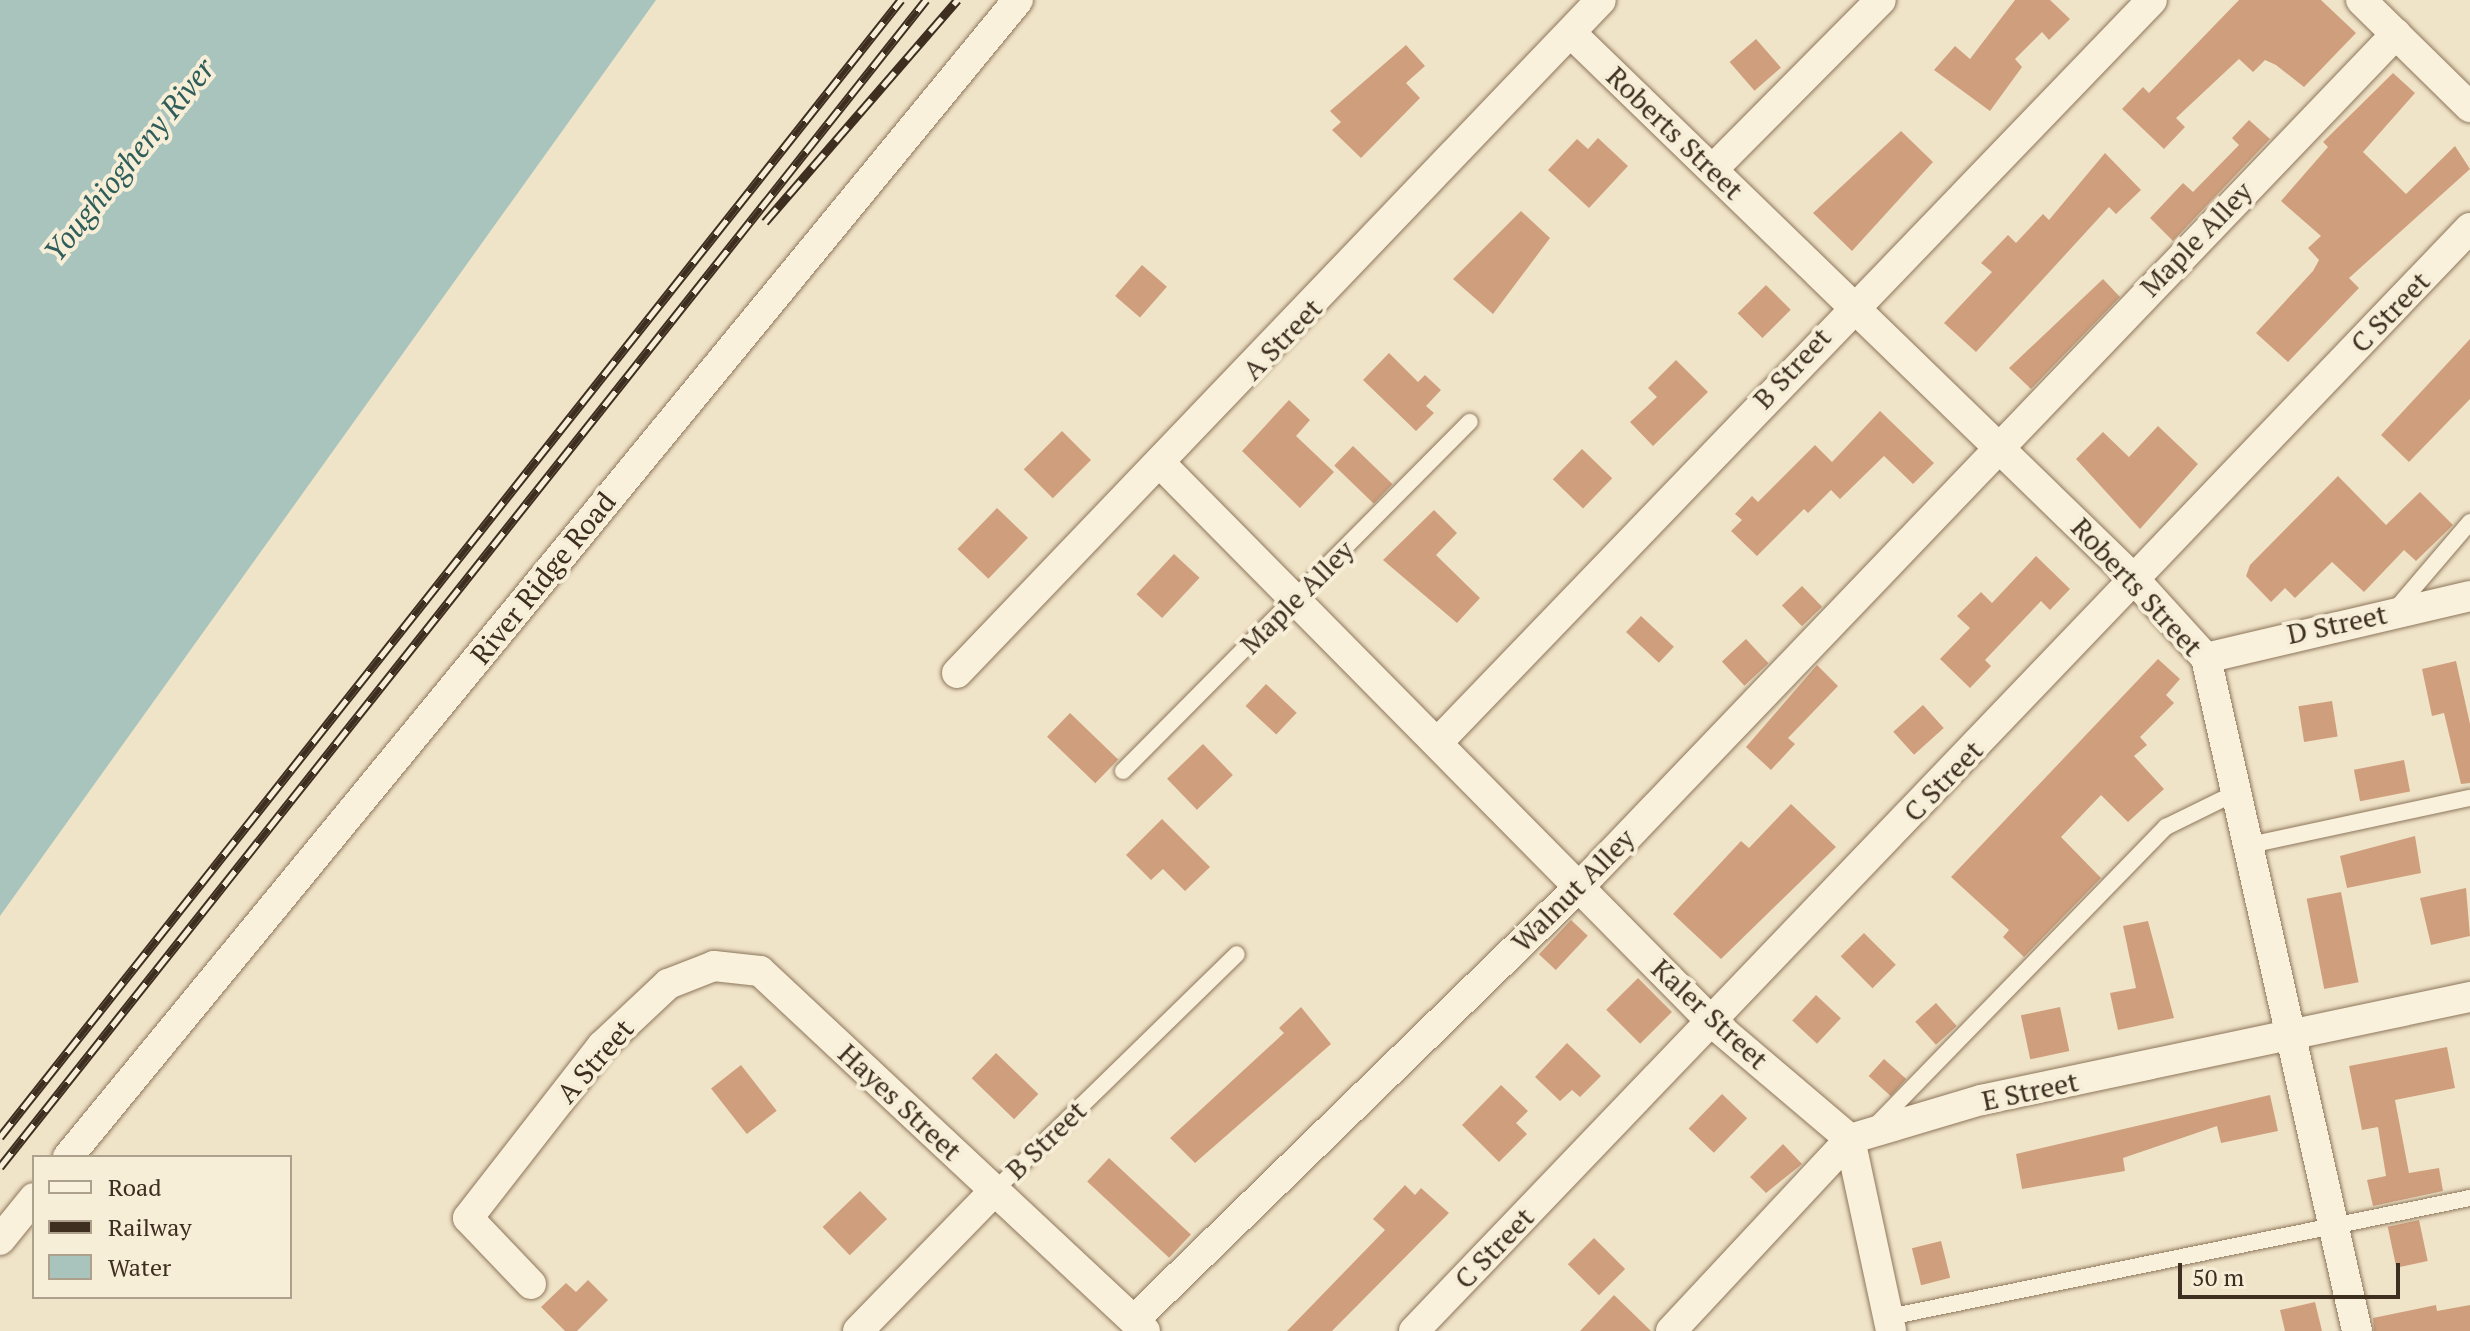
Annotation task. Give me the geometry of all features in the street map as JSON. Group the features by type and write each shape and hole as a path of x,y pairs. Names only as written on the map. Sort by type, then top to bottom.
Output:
{"street":[{"name":"River Ridge Road","path":"70,1155 1018,0"},
{"name":"A Street","path":"957,673 1573,35 1601,0"},
{"path":"1713,169 1881,0"},
{"name":"B Street","path":"1439,741 1852,304 2152,0"},
{"path":"2361,0 2470,107"},
{"name":"Maple Alley","path":"1997,445 2396,34"},
{"name":"Roberts Street","path":"1573,35 2134,579 2206,658 2295,1037 2357,1331"},
{"name":"C Street","path":"1414,1331 1713,1023 2470,228"},
{"name":"Walnut Alley","path":"1139,1327 1580,886 1997,445"},
{"name":"Kaler Street","path":"1161,464 1439,741 1713,1023 1858,1136"},
{"name":"D Street","path":"2206,658 2470,596"},
{"name":"A Street","path":"531,1284 468,1218 602,1046 668,984 714,966 760,971"},
{"name":"Hayes Street","path":"760,971 1139,1327"},
{"name":"E Street","path":"1858,1136 1981,1100 2295,1037 2470,997"},
{"path":"1858,1136 1890,1324"},
{"path":"1671,1331 1858,1136"},
{"name":"B Street","path":"858,1331 994,1191"},
{"path":"0,1240 32,1200"}],"lane":[{"name":"Maple Alley","path":"1123,771 1470,422"},
{"path":"2393,612 2470,522"},
{"path":"1858,1136 2166,827 2237,792"},
{"path":"2250,845 2470,798"},
{"name":"B Street","path":"994,1191 1237,954"},
{"path":"1890,1324 2334,1223 2470,1198"}],"water":[{"name":"Youghiogheny River","path":"0,0 656,0 0,916"}],"building":[{"path":"2015,0 2050,0 2070,19 2049,40 2042,32 2015,59 2022,67 1990,111 1934,70 1955,46 1970,59"},
{"path":"2239,0 2321,0 2356,33 2304,87 2265,60 2253,72 2239,59 2176,118 2185,127 2164,149 2122,109 2143,87 2149,93"},
{"path":"1756,39 1781,68 1755,91 1730,62"},
{"path":"1406,45 1425,66 1406,83 1420,98 1361,158 1332,130 1341,122 1330,111"},
{"path":"2393,73 2415,93 2363,152 2406,194 2455,146 2470,169 2349,278 2359,288 2288,362 2256,333 2313,271 2319,260 2308,248 2321,236 2281,201 2328,147 2323,142"},
{"path":"2249,120 2270,139 2173,241 2150,218 2183,183 2193,192 2239,145 2232,138"},
{"path":"1901,131 1933,162 1852,251 1813,213"},
{"path":"1598,138 1628,166 1589,208 1548,170 1577,139 1588,149"},
{"path":"2105,153 2141,190 2116,214 2109,207 1976,352 1944,323 1992,272 1981,263 2008,235 2016,243 2043,214 2049,220"},
{"path":"1521,211 1550,238 1493,314 1453,279"},
{"path":"1142,265 1167,287 1140,318 1115,296"},
{"path":"2103,279 2120,297 2031,389 2009,368"},
{"path":"1766,285 1791,310 1762,338 1738,313"},
{"path":"2470,339 2470,399 2409,462 2381,435"},
{"path":"1389,353 1418,382 1425,375 1441,390 1426,406 1434,413 1416,431 1363,380"},
{"path":"1676,360 1708,392 1653,446 1630,422 1657,397 1648,388"},
{"path":"1289,400 1310,420 1296,436 1334,472 1300,508 1242,451"},
{"path":"1880,411 1934,463 1913,484 1884,456 1840,499 1831,490 1808,513 1804,509 1757,556 1731,531 1742,520 1735,514 1752,496 1758,502 1815,445 1832,462"},
{"path":"2158,426 2198,464 2140,529 2076,459 2103,432 2129,457"},
{"path":"1062,431 1091,460 1053,498 1024,469"},
{"path":"1353,446 1393,484 1374,504 1334,465"},
{"path":"1582,449 1612,478 1583,508 1553,479"},
{"path":"2338,476 2386,525 2420,492 2453,525 2416,561 2404,550 2364,592 2332,562 2295,598 2285,588 2271,602 2246,576 2250,565"},
{"path":"997,508 1028,538 988,579 957,549"},
{"path":"1434,510 1457,533 1436,555 1480,598 1457,623 1383,560"},
{"path":"1174,554 1200,578 1162,618 1136,594"},
{"path":"2036,556 2070,589 2050,610 2041,601 1985,660 1991,666 1970,688 1940,659 1970,628 1957,616 1981,592 1992,603"},
{"path":"1802,586 1822,607 1802,626 1782,605"},
{"path":"1641,616 1674,647 1659,663 1626,632"},
{"path":"1746,639 1769,663 1744,686 1722,662"},
{"path":"2158,659 2180,679 2166,695 2174,703 2140,737 2147,745 2134,756 2164,789 2128,822 2101,795 2061,837 2101,878 2024,957 2003,937 2009,930 1951,877"},
{"path":"2456,661 2470,724 2470,783 2461,784 2444,713 2432,716 2422,669"},
{"path":"1817,665 1838,686 1788,738 1795,744 1771,770 1746,747"},
{"path":"1266,684 1297,713 1276,735 1246,706"},
{"path":"2332,701 2338,737 2304,742 2298,706"},
{"path":"1923,705 1944,728 1914,755 1893,732"},
{"path":"1070,713 1118,760 1095,783 1047,737"},
{"path":"1203,744 1233,775 1197,810 1167,779"},
{"path":"2404,760 2410,791 2360,801 2354,770"},
{"path":"1791,804 1836,847 1721,959 1673,914 1741,841 1749,848"},
{"path":"1162,819 1210,867 1185,891 1163,869 1151,880 1126,855"},
{"path":"2415,836 2421,873 2347,888 2340,856"},
{"path":"2466,888 2470,936 2431,945 2420,898"},
{"path":"2341,892 2359,982 2324,989 2307,899"},
{"path":"1571,920 1588,936 1556,970 1539,954"},
{"path":"2148,921 2174,1018 2118,1030 2110,993 2136,988 2123,926"},
{"path":"1864,933 1896,965 1872,988 1841,956"},
{"path":"1638,978 1672,1012 1640,1044 1606,1010"},
{"path":"1816,995 1841,1018 1817,1044 1792,1021"},
{"path":"1936,1003 1957,1026 1936,1045 1915,1022"},
{"path":"1301,1007 1331,1044 1195,1163 1170,1138 1284,1033 1279,1028"},
{"path":"2060,1007 2069,1051 2030,1059 2021,1015"},
{"path":"1567,1043 1601,1076 1580,1097 1572,1090 1560,1101 1535,1077"},
{"path":"2447,1047 2455,1088 2395,1100 2409,1173 2439,1168 2443,1191 2373,1206 2367,1180 2386,1176 2378,1127 2362,1130 2349,1066"},
{"path":"996,1053 1038,1094 1014,1119 972,1078"},
{"path":"1884,1059 1906,1079 1891,1096 1869,1076"},
{"path":"741,1065 777,1111 747,1134 711,1088"},
{"path":"1501,1085 1528,1111 1516,1123 1527,1134 1499,1162 1462,1125"},
{"path":"1722,1094 1747,1118 1714,1153 1689,1129"},
{"path":"2270,1095 2278,1131 2221,1143 2217,1126 2123,1158 2125,1171 2022,1189 2016,1154"},
{"path":"1783,1144 1802,1164 1766,1193 1750,1177"},
{"path":"1109,1158 1191,1234 1169,1258 1087,1181"},
{"path":"1405,1185 1415,1195 1421,1188 1449,1213 1332,1331 1287,1331 1385,1230 1373,1219"},
{"path":"860,1191 887,1219 850,1255 823,1227"},
{"path":"2419,1220 2428,1261 2396,1268 2388,1227"},
{"path":"1594,1238 1625,1269 1599,1295 1568,1264"},
{"path":"1941,1241 1950,1278 1921,1285 1912,1248"},
{"path":"588,1280 608,1300 577,1331 565,1331 541,1307 566,1283 576,1292"},
{"path":"1614,1295 1651,1331 1580,1331"},
{"path":"2315,1302 2322,1331 2285,1331 2280,1310"},
{"path":"2436,1305 2437,1311 2470,1305 2470,1331 2374,1331 2373,1318"}],"railway":[{"path":"0,1137 901,0"},
{"path":"0,1167 926,0"},
{"path":"765,222 957,0"}]}
